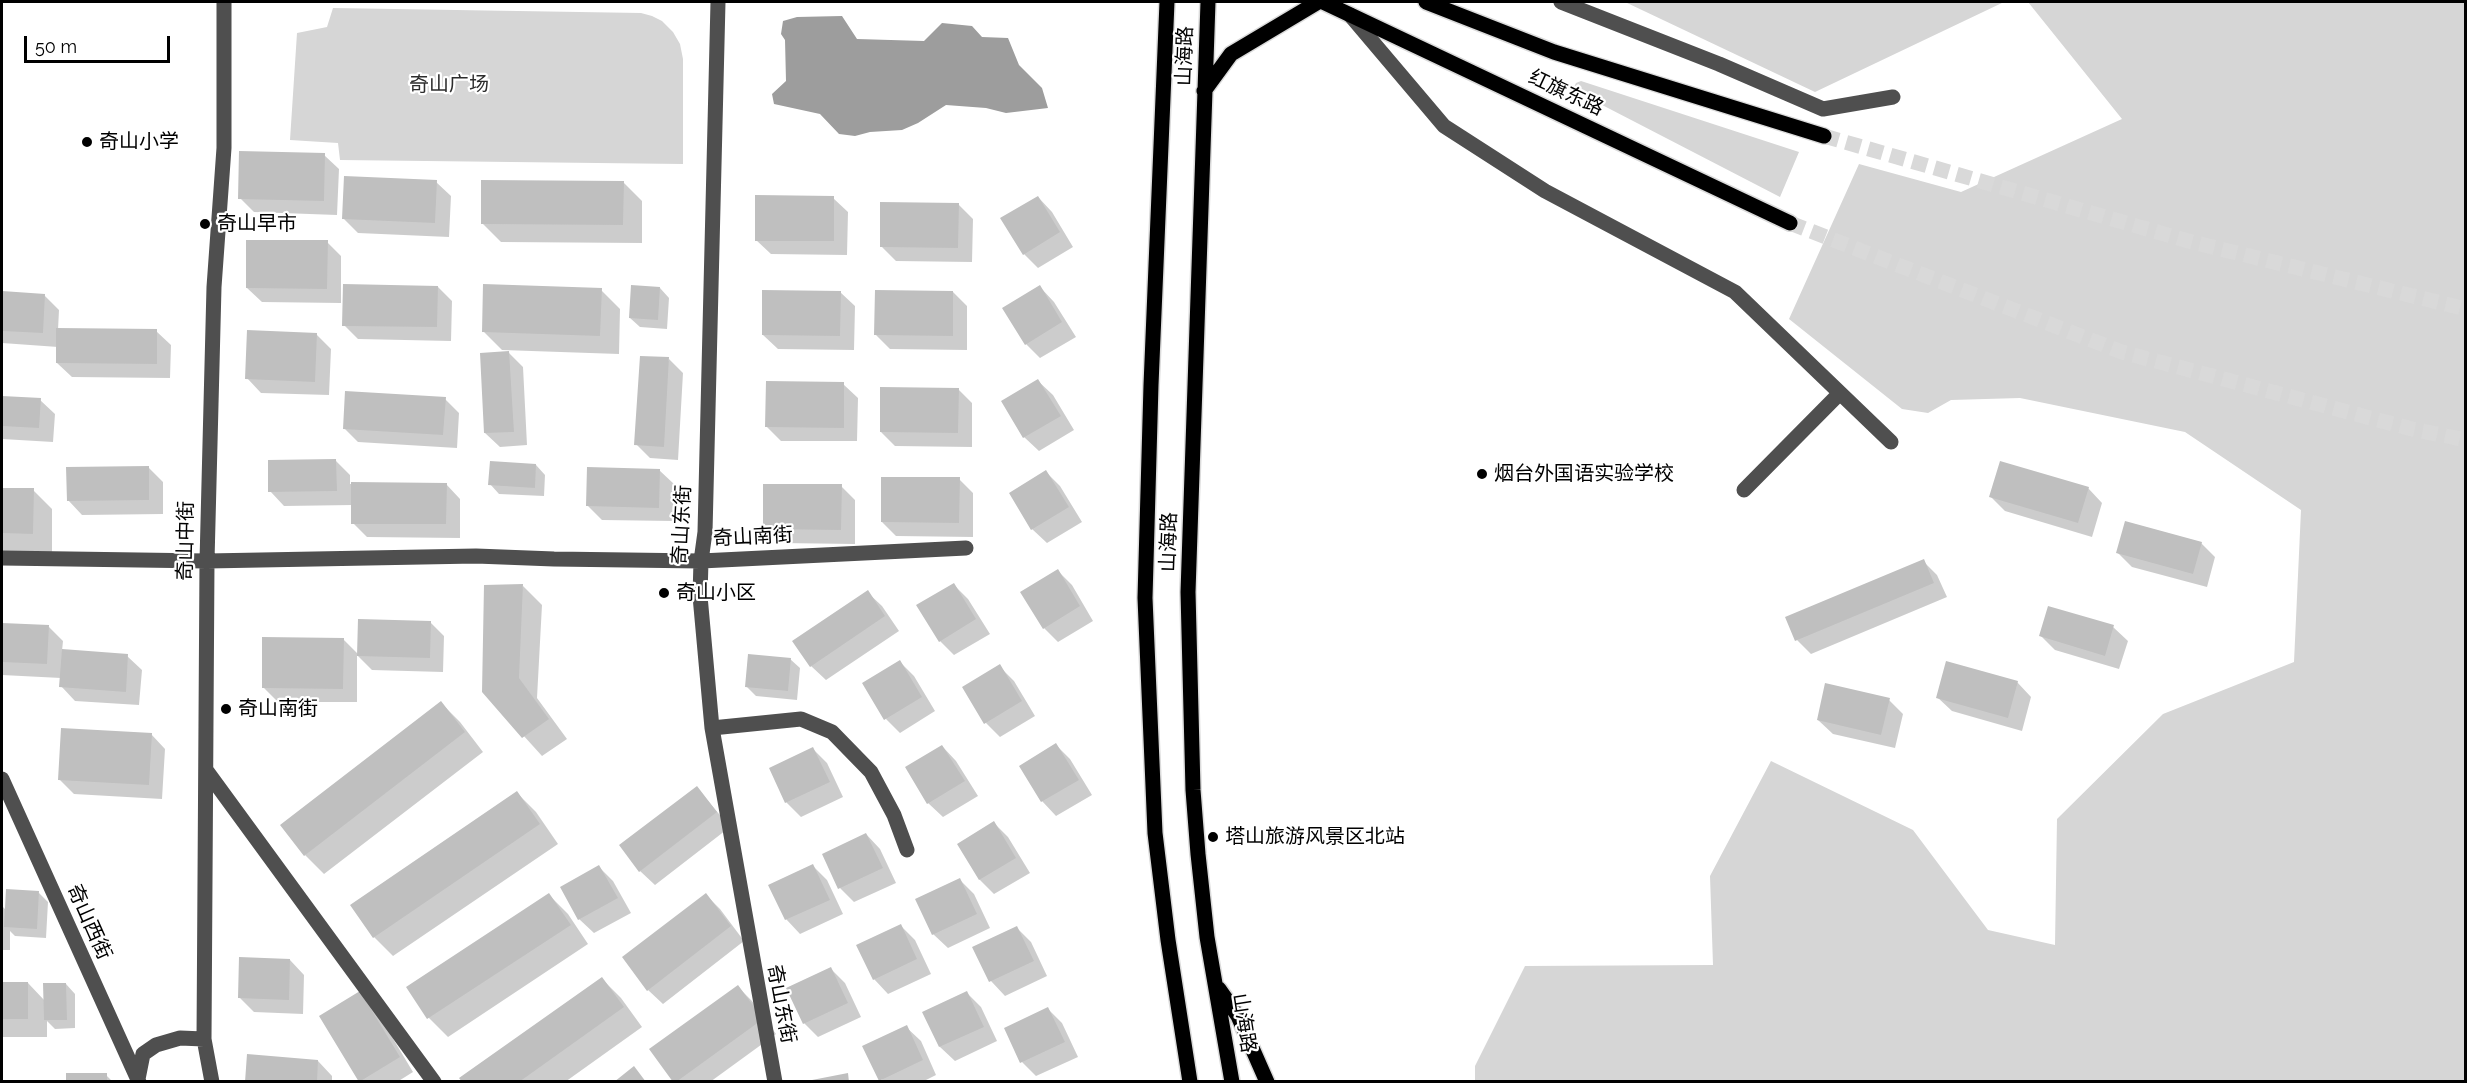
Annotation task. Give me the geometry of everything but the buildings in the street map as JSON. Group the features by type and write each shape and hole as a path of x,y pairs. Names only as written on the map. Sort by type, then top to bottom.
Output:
{"main road":[{"name":"山海路","path":"1167,2 1151,385 1145,598 1155,833 1168,940 1190,1082"},
{"name":"山海路","path":"1208,2 1188,592 1193,790 1198,854 1207,937 1232,1082"},
{"path":"1204,91 1231,54 1318,2"},
{"name":"红旗东路","path":"1323,2 1790,223"},
{"name":"红旗东路","path":"1426,2 1542,48 1824,136"},
{"path":"1216,984 1238,1016 1267,1082"}],"street":[{"name":"奇山中街","path":"212,1082 204,1039 207,561 214,287 224,148 224,2"},
{"name":"奇山东街","path":"718,2 705,532 700,596 712,728 774,1082"},
{"path":"1561,2 1719,64 1823,109 1893,97"},
{"path":"1348,12 1444,126 1545,191 1735,292 1891,442"},
{"path":"1744,490 1840,393"},
{"name":"奇山南街","path":"2,558 207,561 476,556 554,560 701,561 966,548"},
{"path":"712,728 801,719 832,732 871,772 894,815 907,850"},
{"path":"206,770 434,1082"},
{"name":"奇山西街","path":"2,779 139,1080"},
{"path":"139,1080 143,1054 156,1045 180,1038 204,1039"}],"green space":[{"path":"1625,2 2004,2 1815,92"},
{"path":"2028,2 2465,2 2465,1081 1475,1081 1475,1066 1525,966 1713,965 1710,876 1771,761 1913,830 1988,930 2055,945 2057,819 2163,714 2294,662 2301,510 2185,432 2020,398 1951,400 1928,413 1902,409 1789,319 1859,164 1961,192 2122,119"},
{"name":"奇山广场","path":"333,8 641,13 652,16 662,21 673,32 680,44 683,59 683,164 340,160 338,143 290,140 297,33 327,27"},
{"path":"1581,81 1799,152 1780,197 1579,93 1574,87"}],"shaded area":[{"path":"842,16 857,39 924,41 942,23 972,26 982,37 1008,38 1019,65 1042,88 1048,108 1006,113 986,108 946,105 918,123 902,130 870,132 855,136 839,134 820,114 774,104 772,94 786,81 785,40 781,34 783,21 797,17"}],"tunnel":[{"path":"1824,136 2192,242 2466,309"},
{"path":"1790,223 2122,352 2412,429 2466,440"}],"place":[{"name":"奇山小学","path":"87,142"},
{"name":"奇山早市","path":"205,224"},
{"name":"烟台外国语实验学校","path":"1482,474"},
{"name":"奇山小区","path":"664,593"},
{"name":"奇山南街","path":"226,709"},
{"name":"塔山旅游风景区北站","path":"1213,837"}]}
